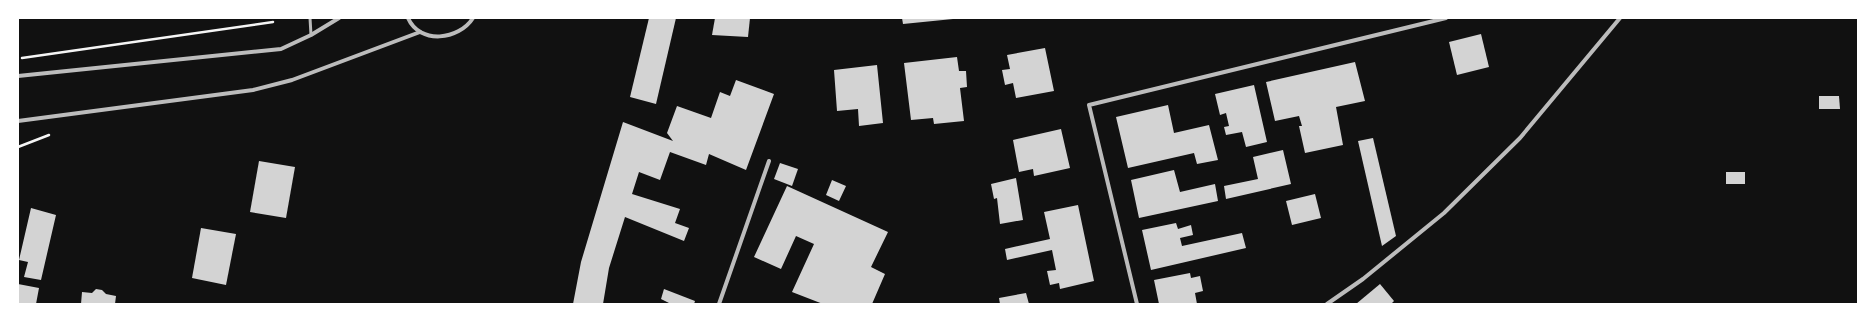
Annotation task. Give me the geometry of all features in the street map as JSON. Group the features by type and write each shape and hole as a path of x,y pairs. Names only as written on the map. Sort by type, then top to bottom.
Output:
{"street":[{"path":"18,76 281,48 311,35 338,18"},
{"path":"408,18 420,32 434,37 448,36 462,30 473,18"},
{"path":"1137,304 1089,105 1446,18"},
{"path":"1327,304 1363,279 1444,213 1515,144 1620,18"},
{"path":"18,121 253,90 292,80 420,32"},
{"path":"719,304 769,161"}],"lane":[{"path":"310,18 311,35"}],"path":[{"path":"18,58 273,22"},
{"path":"18,147 53,133"}],"building":[{"path":"649,18 676,18 656,104 630,97"},
{"path":"715,18 750,18 748,37 712,35"},
{"path":"902,18 953,18 953,19 903,24"},
{"path":"1481,34 1489,67 1457,75 1449,42"},
{"path":"1045,48 1054,91 1016,98 1013,83 1005,85 1002,70 1010,69 1007,55"},
{"path":"957,57 959,71 966,71 967,87 960,88 964,121 934,124 933,118 911,120 904,63"},
{"path":"1355,62 1365,101 1336,107 1343,145 1305,153 1299,126 1302,126 1299,116 1275,121 1266,82"},
{"path":"877,65 883,123 859,126 858,109 837,111 834,70"},
{"path":"736,80 774,94 746,170 709,154 706,165 670,152 660,180 639,172 632,194 680,209 675,223 689,228 684,241 625,217 609,268 603,304 573,304 581,262 623,122 673,141 667,133 677,106 711,118 720,92 730,96"},
{"path":"1254,85 1267,142 1246,147 1242,132 1226,135 1224,127 1229,126 1226,113 1220,115 1215,94"},
{"path":"1819,96 1839,96 1840,109 1819,109"},
{"path":"1168,105 1174,133 1209,125 1218,160 1197,164 1194,153 1128,168 1116,117"},
{"path":"1061,129 1070,168 1034,176 1033,169 1019,172 1013,140"},
{"path":"1373,138 1396,236 1382,246 1358,141"},
{"path":"1283,150 1291,184 1226,199 1224,186 1258,179 1253,157"},
{"path":"259,161 295,167 286,218 250,212"},
{"path":"780,163 798,169 792,186 774,179"},
{"path":"1174,170 1180,192 1215,184 1218,201 1139,218 1131,180"},
{"path":"1726,172 1745,172 1745,184 1726,184"},
{"path":"1016,178 1023,220 1000,224 997,198 994,199 991,184"},
{"path":"832,180 846,186 839,201 826,195"},
{"path":"787,186 888,232 871,267 885,274 872,304 823,304 792,292 814,244 796,236 781,269 754,257"},
{"path":"1315,194 1321,218 1292,225 1286,201"},
{"path":"1078,205 1094,281 1060,289 1059,283 1050,285 1047,271 1056,270 1052,250 1007,260 1005,249 1050,239 1044,212"},
{"path":"31,208 56,215 41,280 24,277 28,262 19,260"},
{"path":"1176,223 1178,229 1191,225 1193,235 1180,238 1182,246 1242,233 1246,248 1151,270 1142,230"},
{"path":"201,228 236,234 226,285 192,278"},
{"path":"1190,273 1191,278 1200,276 1203,291 1195,293 1197,304 1159,304 1154,280"},
{"path":"18,284 39,288 36,304 18,304"},
{"path":"1380,284 1394,301 1391,304 1356,304"},
{"path":"96,289 102,290 106,294 116,296 115,304 81,304 82,292 92,293"},
{"path":"664,289 695,301 694,304 671,304 661,299"},
{"path":"1026,293 1029,304 1000,304 999,298"}]}
